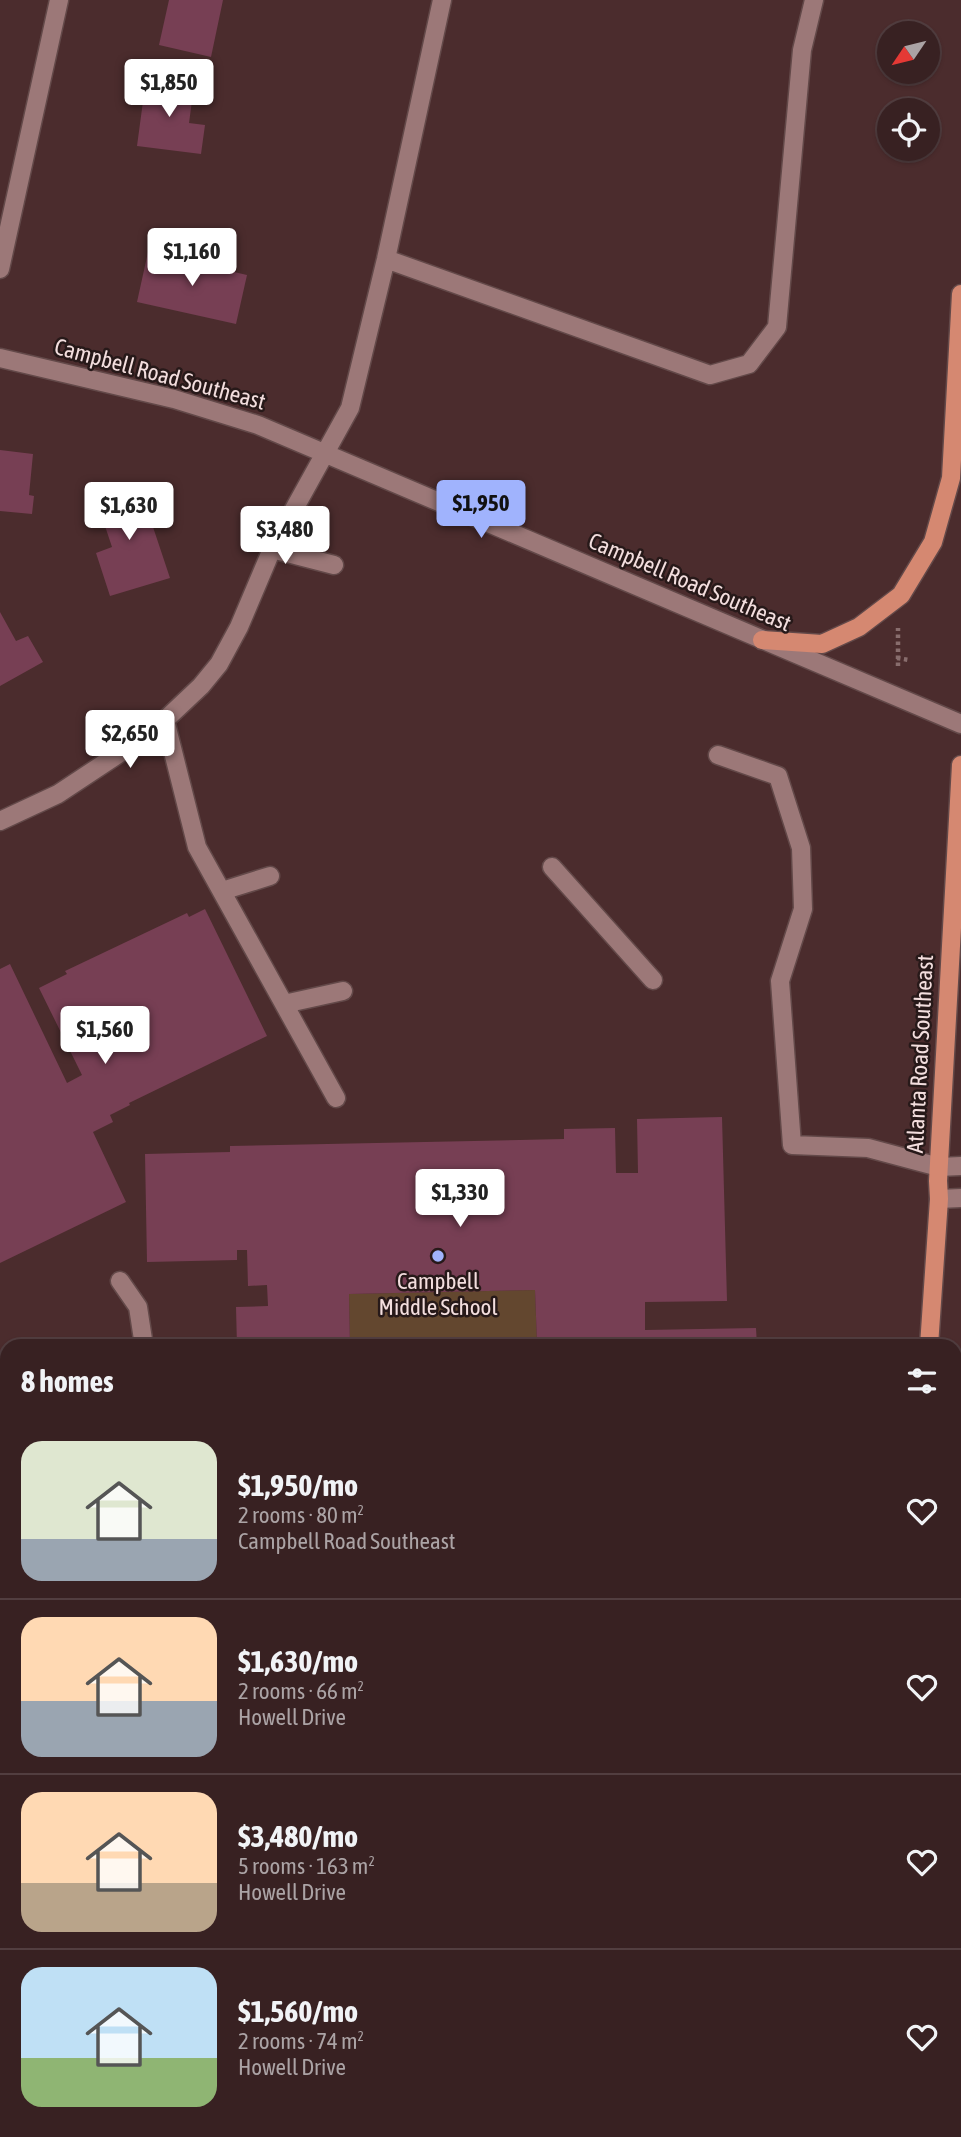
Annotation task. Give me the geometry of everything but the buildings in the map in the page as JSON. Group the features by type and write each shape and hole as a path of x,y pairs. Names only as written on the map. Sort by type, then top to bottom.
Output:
{"main road":[{"path":"762,640 822,644 859,627 901,595 933,542 951,478 959,369 961,293"},
{"name":"Atlanta Road Southeast","path":"929,1339 961,765"}],"street":[{"path":"0,269 59,0"},
{"path":"0,821 58,794 165,720 201,686 219,664 239,627 272,549 350,408 386,259 442,0"},
{"path":"386,259 710,375 749,364 778,327 802,50 814,0"},
{"name":"Campbell Road Southeast","path":"0,358 174,399 258,425 961,724"},
{"path":"272,549 334,565"},
{"path":"165,720 197,847 336,1098"},
{"path":"718,754 778,776 801,848 803,909 780,981 792,1145 868,1148 939,1167 961,1166"},
{"path":"552,867 653,980"},
{"path":"222,891 270,876"},
{"path":"284,1004 343,991"},
{"path":"939,1199 961,1199"},
{"path":"120,1281 138,1307 143,1339"}],"path":[{"path":"898,666 899,619"},
{"path":"897,658 909,660"}],"shaded area":[{"path":"535,1290 537,1339 350,1339 349,1294"}],"place":[{"name":"Campbell Middle School","path":"438,1256"}]}
